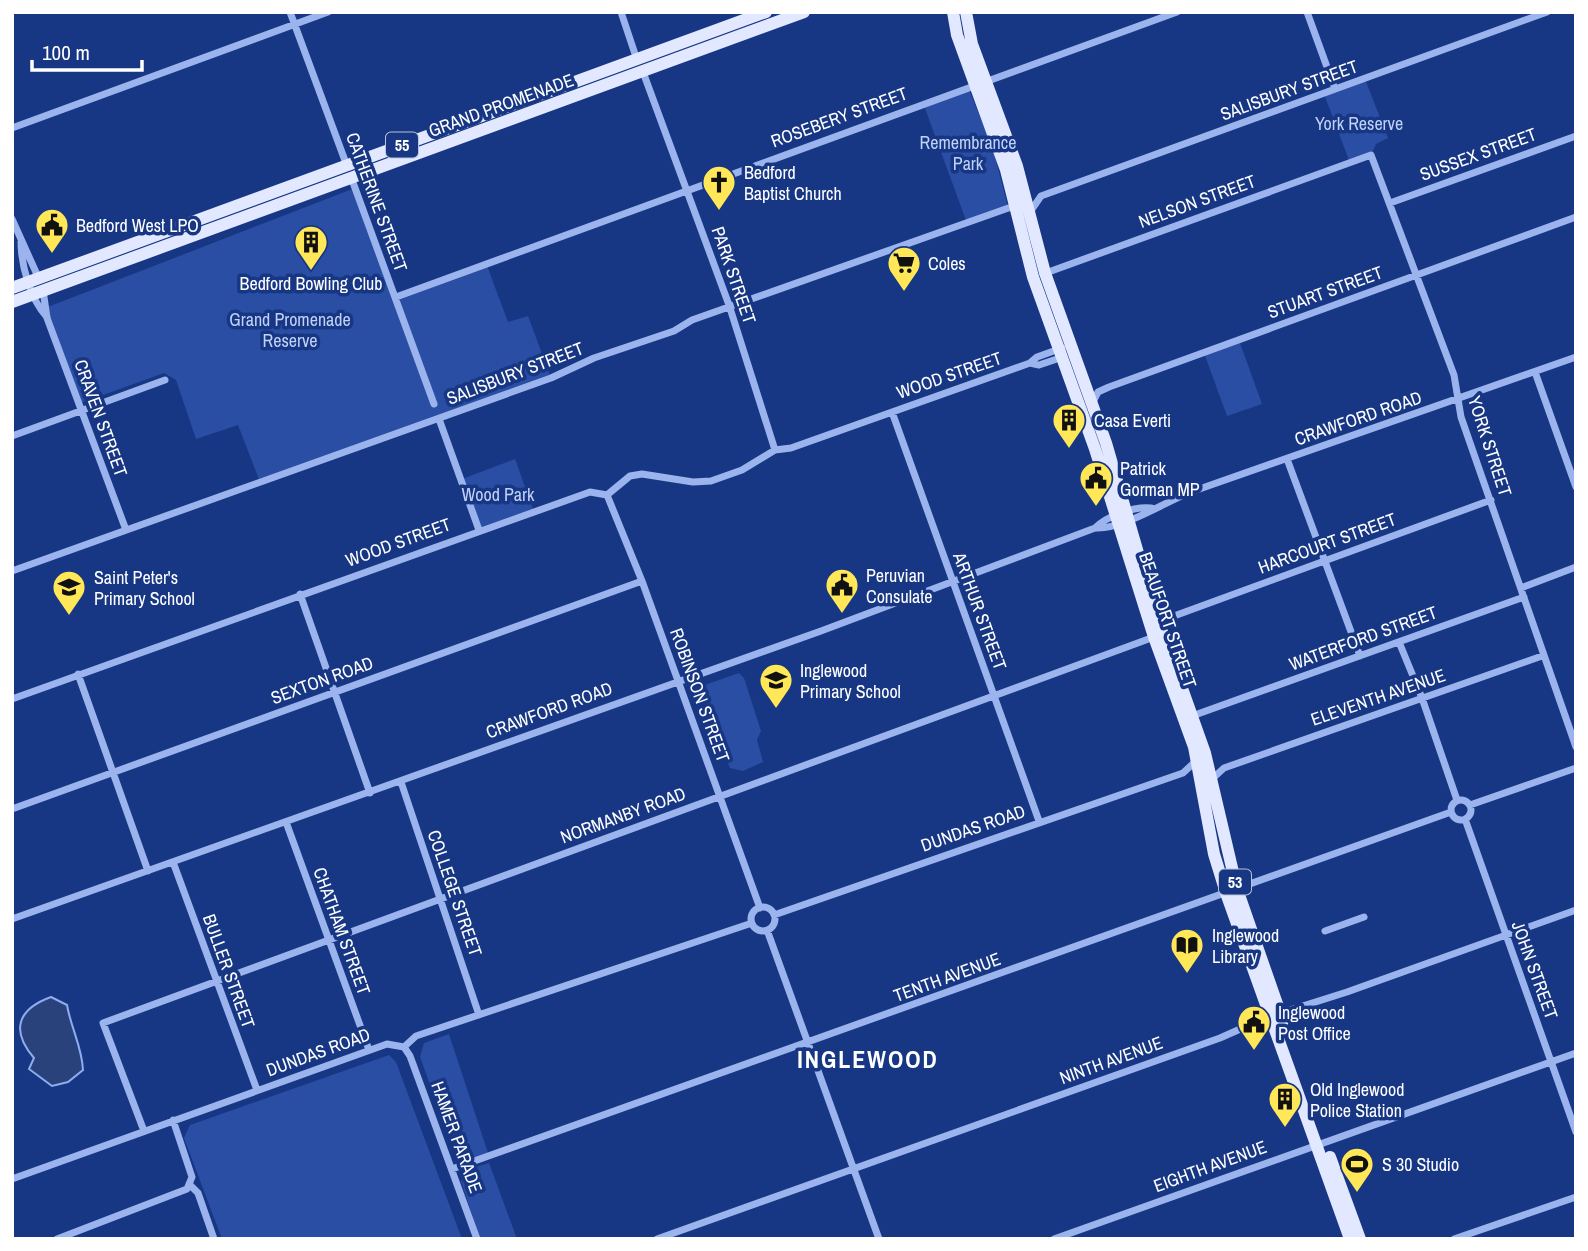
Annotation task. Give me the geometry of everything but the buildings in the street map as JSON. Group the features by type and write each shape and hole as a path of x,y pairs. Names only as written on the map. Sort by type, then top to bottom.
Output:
{"main road":[{"name":"GRAND PROMENADE","path":"12,288 36,287 186,239 640,66 766,12"},
{"name":"GRAND PROMENADE","path":"12,302 36,287 150,238 347,165 804,12"},
{"name":"BEAUFORT STREET","path":"956,13 957,35 1023,187 1024,206 1039,275 1203,762"},
{"name":"BEAUFORT STREET","path":"979,82 1006,170 1024,206"},
{"path":"150,238 157,242 186,239"},
{"name":"BEAUFORT STREET","path":"1066,351 1092,405 1106,443 1121,518 1156,615 1158,633"},
{"name":"BEAUFORT STREET","path":"1188,717 1197,730 1223,839 1231,891 1320,1142 1350,1239"},
{"name":"BEAUFORT STREET","path":"1320,1142 1360,1239"}],"street":[{"name":"CATHERINE STREET","path":"290,12 434,404"},
{"path":"12,128 328,12"},
{"name":"PARK STREET","path":"621,12 688,189 775,450"},
{"name":"ROSEBERY STREET","path":"396,297 979,82 1177,12"},
{"path":"1307,12 1335,89"},
{"name":"SALISBURY STREET","path":"1041,196 1547,12"},
{"name":"SUSSEX STREET","path":"1390,202 1576,136"},
{"name":"YORK STREET","path":"1371,155 1454,375 1458,400 1490,500 1542,656 1576,747"},
{"name":"NELSON STREET","path":"1039,275 1371,155"},
{"path":"1023,187 1041,196"},
{"path":"1024,206 1041,196"},
{"name":"SALISBURY STREET","path":"12,571 439,419 674,331 692,320 1024,206"},
{"name":"STUART STREET","path":"1092,405 1098,392 1576,217"},
{"name":"CRAVEN STREET","path":"12,219 80,411 126,530"},
{"name":"WOOD STREET","path":"12,699 479,530 590,492 607,495 622,479 636,474 693,482 711,481 742,470 775,450 791,448 1030,363 1040,365 1066,351"},
{"name":"CRAWFORD ROAD","path":"12,919 401,782 677,680 821,631 952,579 1576,357"},
{"path":"1535,372 1576,487"},
{"path":"12,436 165,380"},
{"name":"ARTHUR STREET","path":"892,412 1039,821"},
{"path":"439,419 479,530"},
{"path":"1287,459 1360,656"},
{"name":"ROBINSON STREET","path":"607,495 642,581 760,908"},
{"name":"HARCOURT STREET","path":"1156,615 1174,616 1490,500"},
{"path":"1521,588 1576,567"},
{"name":"SEXTON ROAD","path":"12,809 642,581"},
{"path":"300,594 370,793"},
{"name":"WATERFORD STREET","path":"1188,717 1524,597"},
{"name":"HARCOURT STREET","path":"1158,633 1174,616"},
{"name":"NORMANBY ROAD","path":"144,1131 103,1023 994,696 1158,633"},
{"path":"1399,642 1422,698 1457,800 1451,812 1456,818 1465,819 1470,813 1470,805"},
{"name":"ELEVENTH AVENUE","path":"1207,779 1224,768 1542,656"},
{"path":"78,674 148,871"},
{"path":"1197,730 1204,717 1213,710"},
{"path":"1203,762 1224,768"},
{"name":"DUNDAS ROAD","path":"774,915 1183,773 1203,762"},
{"path":"1470,805 1576,768"},
{"path":"1183,773 1207,779"},
{"name":"COLLEGE STREET","path":"401,782 480,1015"},
{"path":"1457,800 1464,800 1470,805"},
{"name":"TENTH AVENUE","path":"452,1169 1322,859 1335,851 1451,812"},
{"name":"JOHN STREET","path":"1465,819 1576,1132"},
{"name":"CHATHAM STREET","path":"286,822 327,942 369,1050"},
{"name":"BULLER STREET","path":"173,862 257,1090"},
{"path":"760,908 768,909 774,915 774,922 767,930 758,929 752,923 753,913 760,908"},
{"name":"NINTH AVENUE","path":"657,1239 1220,1038 1276,1015 1576,910"},
{"path":"1325,931 1364,916"},
{"name":"DUNDAS ROAD","path":"12,1179 369,1050 387,1044 404,1047 416,1036 752,923"},
{"path":"767,930 879,1239"},
{"name":"HAMER PARADE","path":"404,1047 410,1056 477,1239"},
{"name":"EIGHTH AVENUE","path":"1054,1239 1576,1052"},
{"path":"57,1239 183,1191 190,1185 191,1173 173,1121"},
{"path":"190,1185 198,1193 214,1239"},
{"path":"1454,1239 1576,1196"}],"green space":[{"name":"York Reserve","path":"1365,79 1388,138 1376,144 1371,155 1350,163 1324,94"},
{"name":"Remembrance Park","path":"968,87 993,149 1008,207 967,223 923,103"},
{"name":"Grand Promenade Reserve","path":"355,188 396,297 486,263 508,322 528,316 551,378 260,482 238,425 196,439 176,380 164,373 81,403 40,310"},
{"path":"1239,340 1262,404 1227,416 1204,353"},
{"name":"Wood Park","path":"515,459 533,509 479,530 462,479"},
{"path":"739,673 744,678 761,731 757,740 763,762 743,771 730,768 698,694 702,686"},
{"path":"449,1034 488,1153 462,1162 455,1154 420,1057 424,1043"},
{"path":"389,1055 396,1062 462,1239 222,1239 184,1138 190,1125"},
{"path":"489,1163 517,1239 480,1239 461,1181 467,1170"}],"shaded area":[{"path":"51,997 67,1005 81,1053 83,1070 68,1082 52,1086 29,1069 34,1058 26,1048 20,1030 25,1014"}],"place":[{"name":"Bedford Baptist Church","path":"719,212"},
{"name":"Bedford West LPO","path":"52,255"},
{"name":"Bedford Bowling Club","path":"311,272"},
{"name":"Coles","path":"904,293"},
{"name":"Casa Everti","path":"1069,450"},
{"name":"Patrick Gorman MP","path":"1096,508"},
{"name":"Peruvian Consulate","path":"842,615"},
{"name":"Saint Peter's Primary School","path":"69,617"},
{"name":"Inglewood Primary School","path":"776,710"},
{"name":"Inglewood Library","path":"1187,975"},
{"name":"Inglewood Post Office","path":"1254,1052"},
{"name":"Old Inglewood Police Station","path":"1285,1129"},
{"name":"S 30 Studio","path":"1357,1194"}],"district":[{"name":"INGLEWOOD","path":"868,1059"}]}
